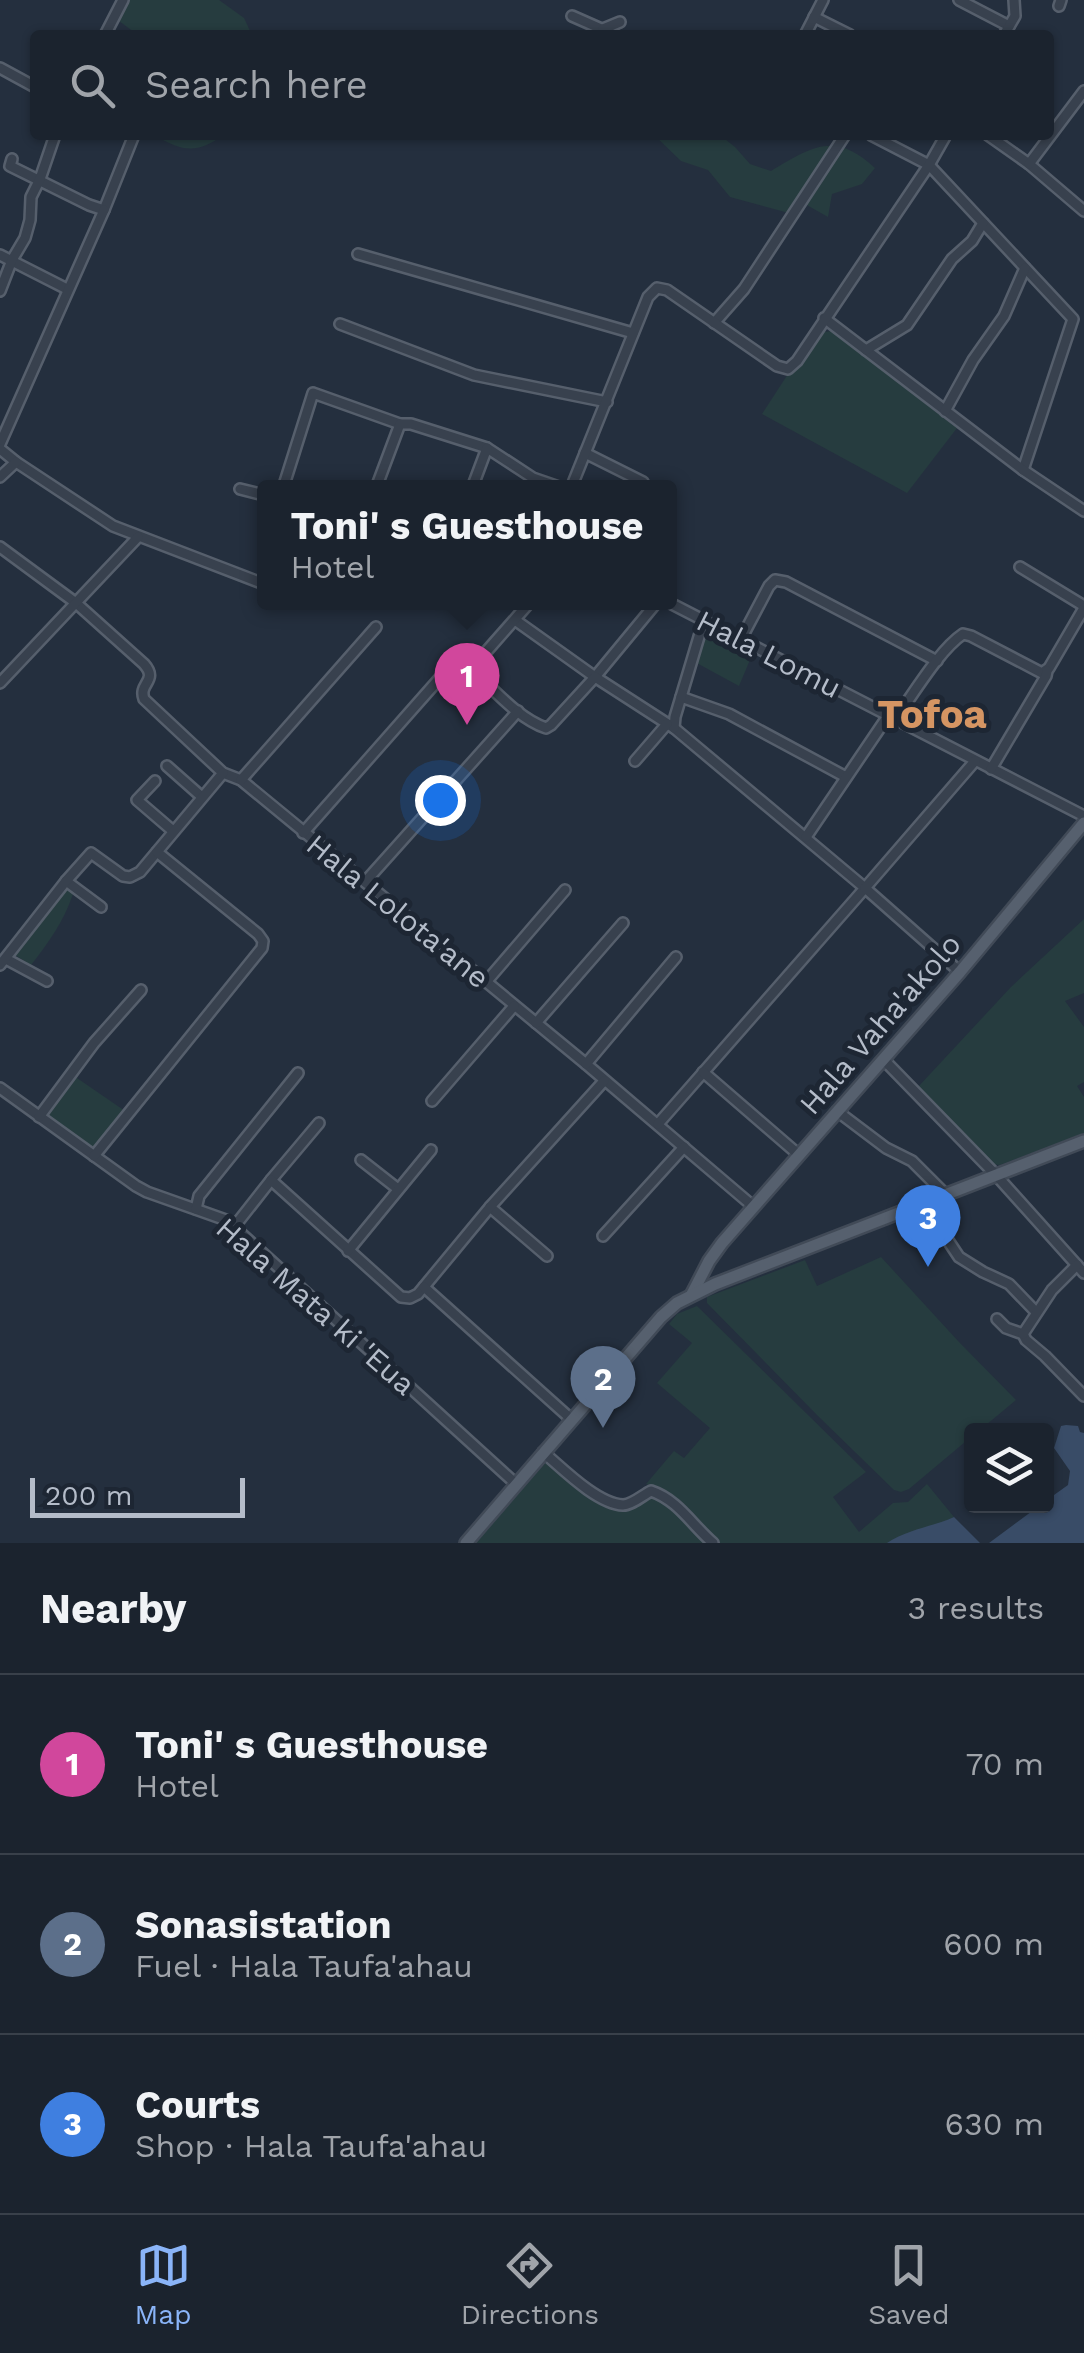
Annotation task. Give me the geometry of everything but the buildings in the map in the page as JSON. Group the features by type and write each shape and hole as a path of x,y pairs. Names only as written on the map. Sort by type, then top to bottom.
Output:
{"main road":[{"name":"Hala Vaha'akolo","path":"692,1294 712,1256 960,972 1084,819"},
{"path":"466,1543 676,1303 715,1284 1084,1141"},
{"path":"712,1256 715,1284"}],"street":[{"path":"108,30 123,0"},
{"path":"808,30 822,0"},
{"path":"958,0 1006,30 1015,16 1014,0"},
{"path":"572,16 603,29 620,22"},
{"path":"814,17 840,30"},
{"path":"0,68 30,84"},
{"path":"1054,131 1084,91"},
{"path":"0,291 25,238 31,197 53,140"},
{"path":"132,140 0,446 16,462 113,526 257,581"},
{"path":"714,323 744,289 843,140"},
{"path":"881,140 928,164 1073,319 1024,470"},
{"path":"574,480 648,297 657,288 667,290 777,366 788,369 943,140"},
{"path":"995,140 1084,211"},
{"path":"1029,164 1047,140"},
{"path":"12,159 10,166 104,210"},
{"path":"866,350 907,325 952,259 983,223"},
{"path":"358,254 633,334"},
{"path":"0,255 67,289"},
{"path":"945,411 973,360 1004,316 1025,268"},
{"path":"824,318 1084,511"},
{"path":"340,324 474,374 607,402"},
{"path":"286,480 313,393 400,424 486,448 539,480"},
{"path":"379,480 400,424"},
{"path":"475,480 486,448"},
{"path":"585,452 638,480"},
{"path":"0,477 16,462"},
{"path":"240,488 257,493"},
{"path":"0,683 138,537"},
{"path":"0,548 76,603"},
{"path":"991,770 1084,607 1020,567"},
{"path":"742,640 775,580 786,582 938,661"},
{"name":"Hala Lolota'ane","path":"76,603 150,670 144,699 222,772 241,780 754,1207"},
{"name":"Hala Lomu","path":"677,606 1084,819"},
{"path":"471,668 523,610"},
{"path":"303,833 447,670 459,664 471,668 518,711 546,728 650,610"},
{"path":"514,620 670,726 806,837 960,972"},
{"path":"636,762 670,726 704,620"},
{"path":"241,780 376,627"},
{"path":"806,837 846,777 963,634 1037,672 1046,670"},
{"path":"681,697 729,714 846,777"},
{"path":"365,882 518,711"},
{"path":"658,1124 975,762"},
{"path":"167,766 202,797"},
{"path":"47,982 3,962 66,880 91,854 124,876 140,872 222,772"},
{"path":"154,782 138,800 173,831"},
{"path":"94,1156 262,948 258,934 157,852"},
{"path":"66,880 101,908"},
{"path":"486,982 564,890"},
{"path":"536,1023 622,922"},
{"path":"586,1064 676,957"},
{"path":"39,1117 94,1043 141,990"},
{"path":"432,1101 514,1006"},
{"path":"883,1059 1081,1269 1052,1290 1023,1334"},
{"path":"703,1072 799,1155"},
{"path":"196,1208 199,1196 298,1073"},
{"path":"271,1180 402,1297 410,1298 418,1294 604,1081"},
{"name":"Hala Mata ki 'Eua","path":"0,1088 147,1192 226,1220 516,1484"},
{"path":"837,1111 886,1148 912,1161 946,1194"},
{"path":"234,1227 319,1124"},
{"path":"603,1236 684,1147"},
{"path":"348,1251 431,1150"},
{"path":"362,1160 398,1188"},
{"path":"932,1200 945,1236 959,1258 1009,1284 1036,1312"},
{"path":"490,1207 547,1256"},
{"path":"424,1287 571,1419"},
{"path":"997,1319 1006,1328 1023,1334 1084,1396"},
{"path":"543,1452 598,1497 622,1505 651,1490 663,1494 713,1543"}],"green space":[{"path":"125,0 219,0 244,18 250,30 131,30 115,18"},
{"path":"164,140 214,140 197,148"},
{"path":"659,140 726,140 750,164 771,171 812,149 836,146 861,156 875,168 862,184 832,194 828,217 805,204 796,215 730,197 708,170 681,161"},
{"path":"831,331 957,428 907,493 762,414 788,374 796,371 819,333"},
{"path":"704,624 755,648 739,686 693,661"},
{"path":"66,887 73,894 65,913 31,965 15,955 15,951"},
{"path":"1084,919 1084,993 1065,1001 1084,1027 1084,1082 1077,1086 1084,1097 1084,1133 1000,1165 991,1164 918,1087 1011,987"},
{"path":"74,1076 125,1111 97,1147 92,1148 46,1117"},
{"path":"881,1257 1016,1400 988,1423 964,1423 964,1443 909,1489 894,1490 707,1303 707,1297 805,1260 817,1286"},
{"path":"697,1306 866,1472 833,1497 859,1532 893,1503 908,1502 927,1484 954,1517 940,1524 934,1543 720,1543 680,1500 646,1484 674,1451 684,1458 710,1428 657,1383 692,1343 669,1324 677,1314"},
{"path":"548,1460 583,1490 613,1507 630,1507 651,1495 663,1498 709,1543 476,1543"}],"water":[{"path":"1061,1426 1078,1426 1084,1433 1084,1543 989,1543 1030,1513 1054,1513 1054,1495 1068,1485 1070,1471 1054,1448"},
{"path":"954,1517 980,1543 887,1543 903,1534"}],"place":[{"name":"Toni' s Guesthouse","path":"467,725"},
{"name":"Courts","path":"928,1267"},
{"name":"Sonasistation","path":"603,1428"}],"district":[{"name":"Tofoa","path":"932,714"}]}
